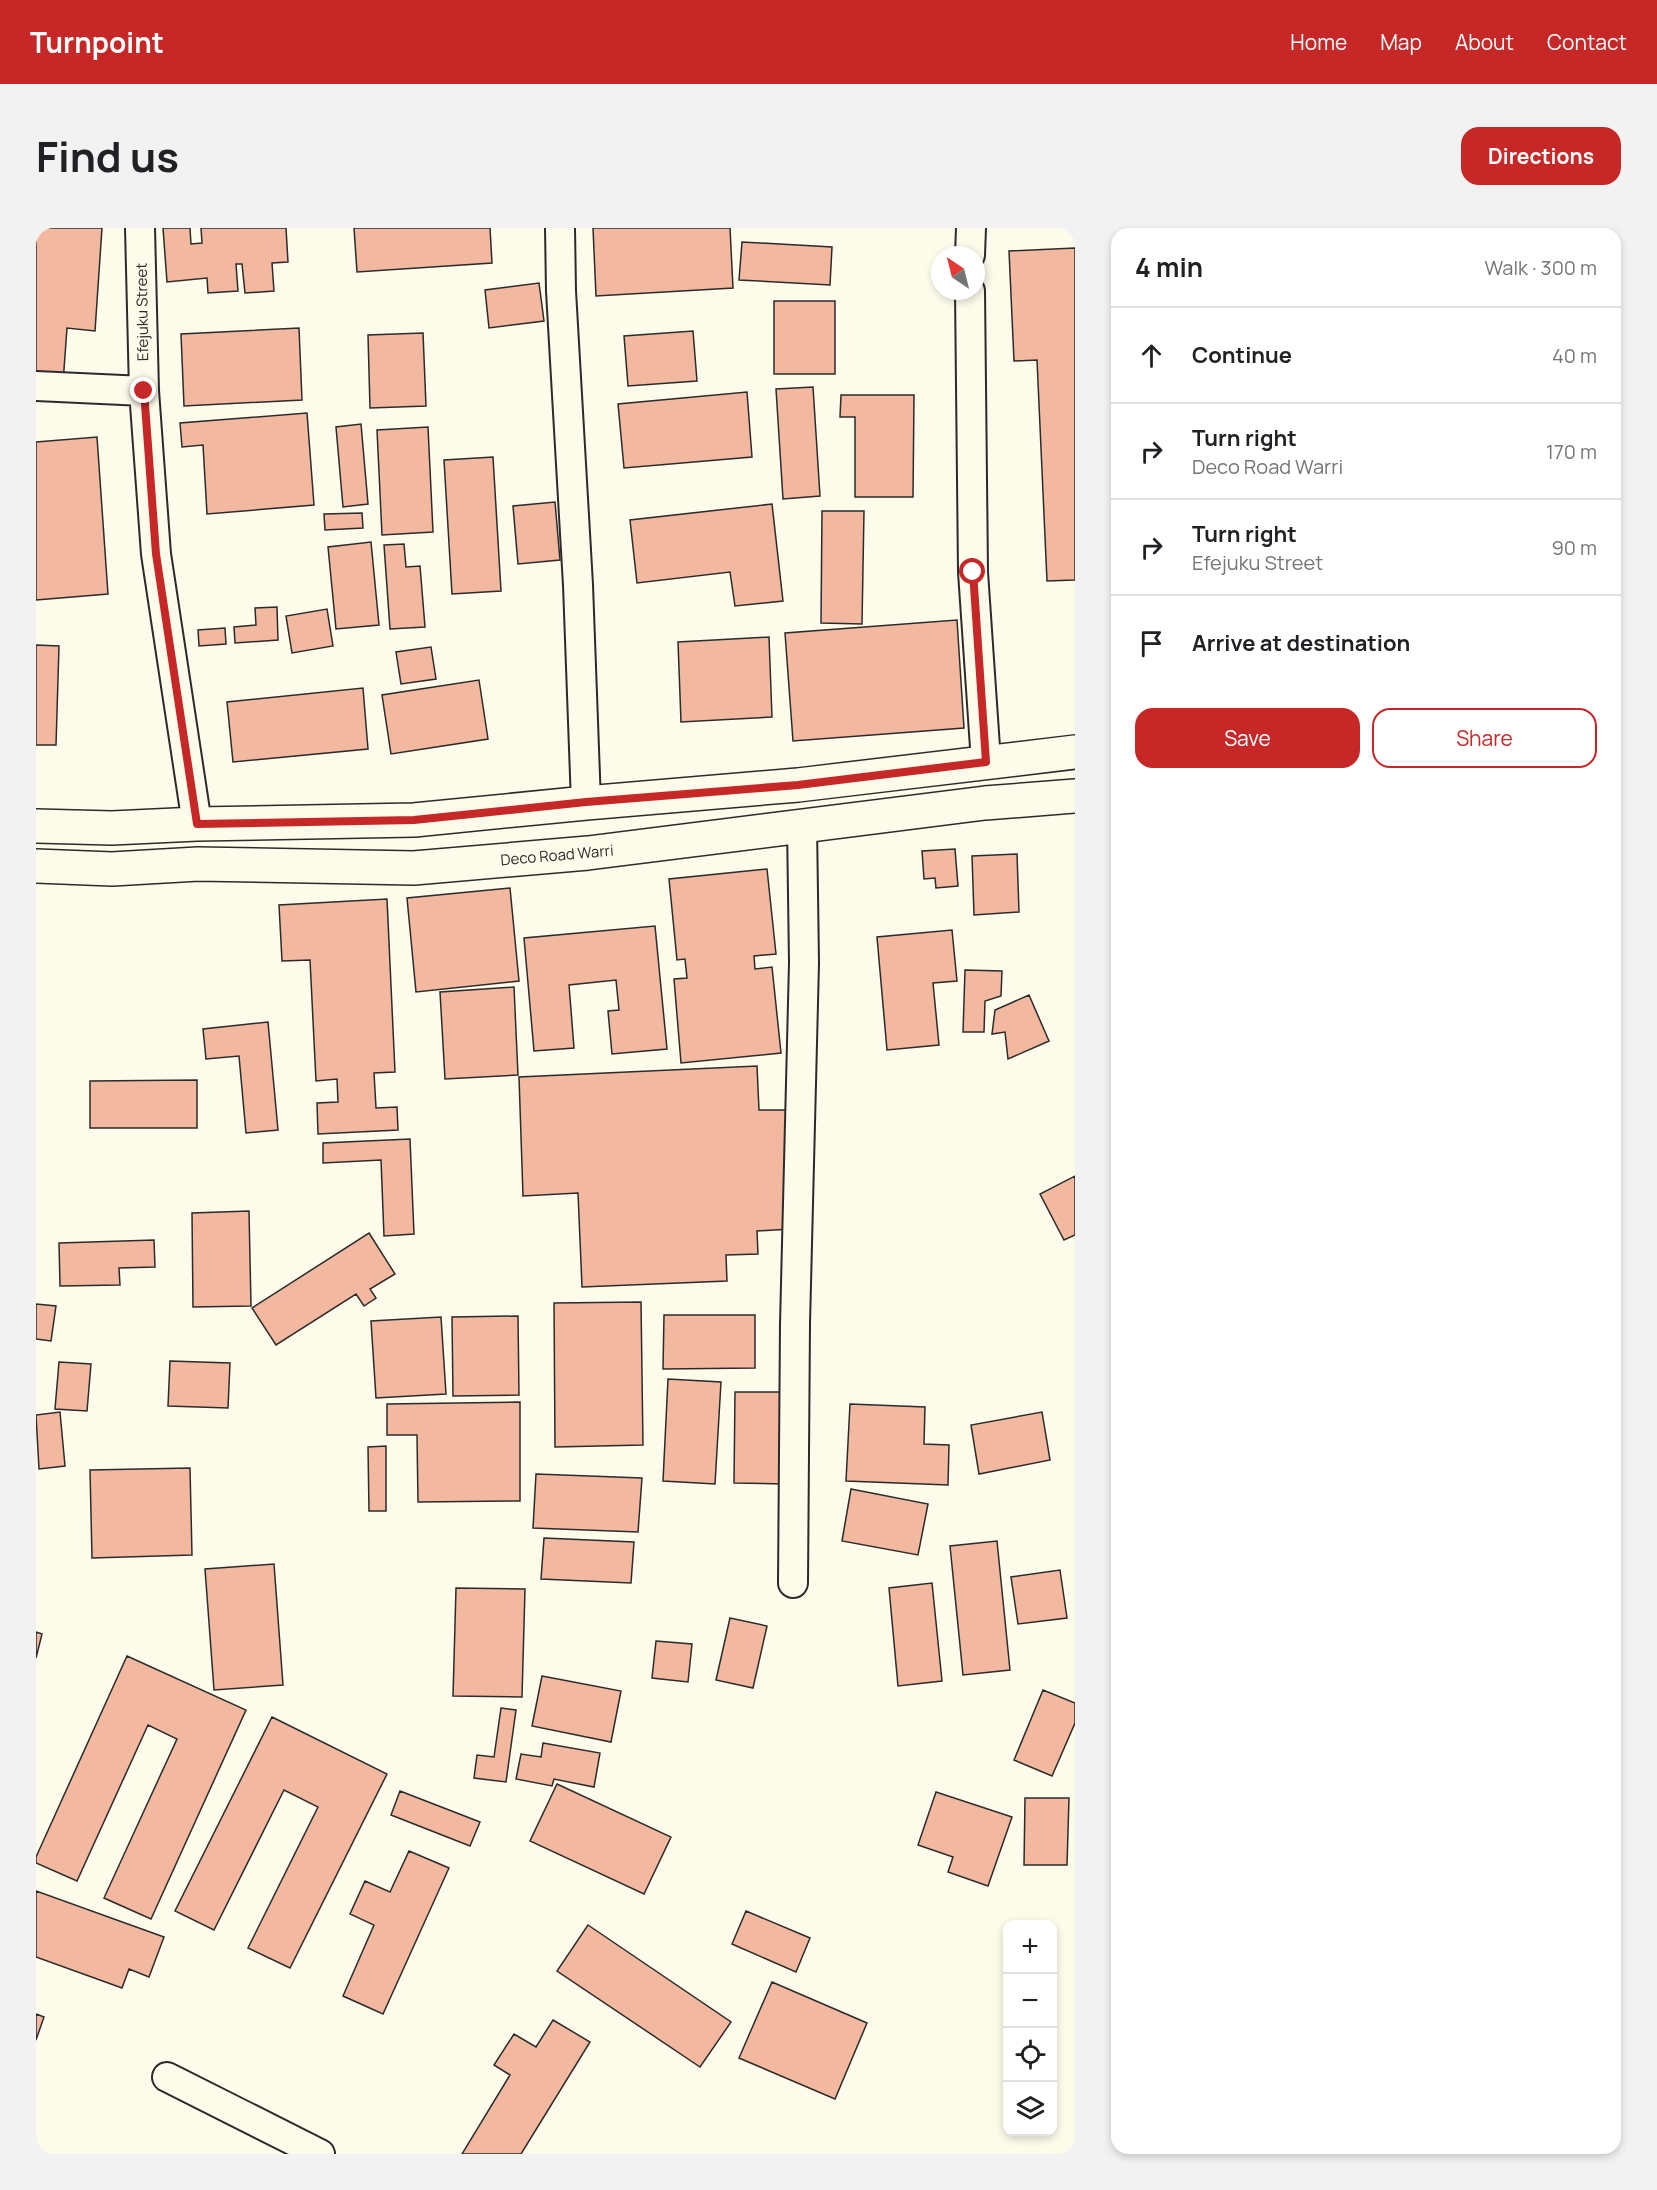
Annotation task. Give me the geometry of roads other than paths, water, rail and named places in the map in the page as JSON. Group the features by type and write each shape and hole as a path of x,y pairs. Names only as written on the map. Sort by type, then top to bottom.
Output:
{"main road":[{"path":"36,826 112,828 414,820 586,802 798,785 1075,752"},
{"name":"Deco Road Warri","path":"36,866 112,869 198,864 414,867 588,853 984,802 1075,796"}],"street":[{"name":"Efejuku Street","path":"140,228 144,391 156,554 197,824"},
{"path":"560,228 561,291 578,585 586,802"},
{"path":"970,246 971,228"},
{"path":"970,300 973,572 986,762"},
{"path":"36,386 144,391"},
{"path":"793,1583 795,1324 804,963 802,825"},
{"path":"167,2076 320,2154"}]}
